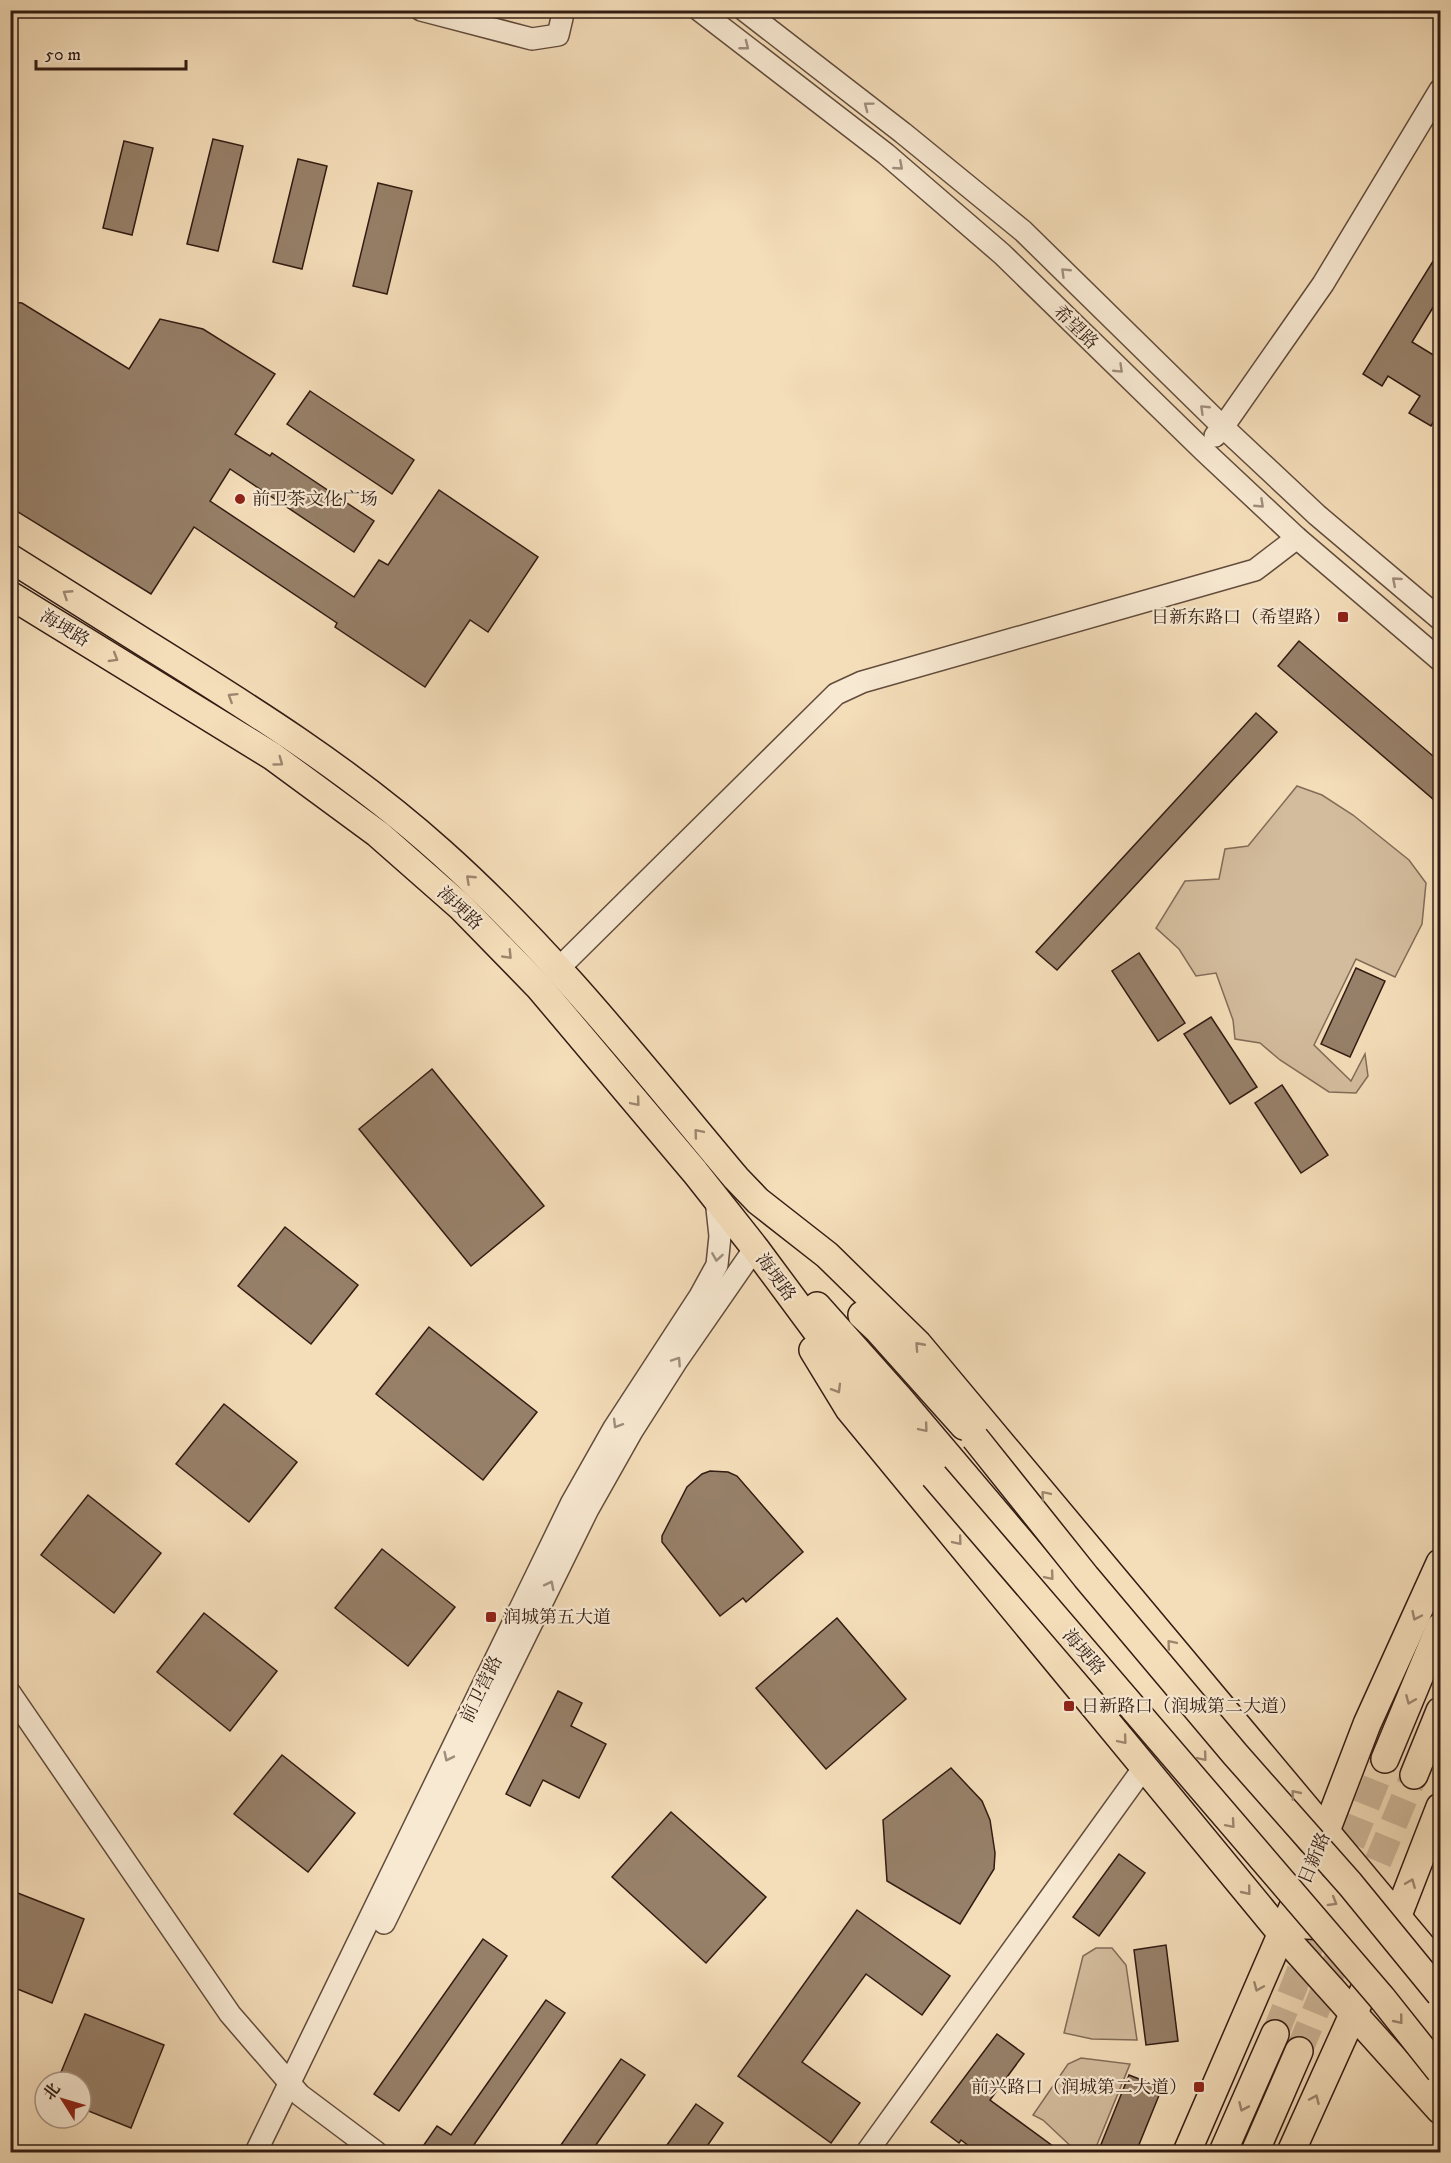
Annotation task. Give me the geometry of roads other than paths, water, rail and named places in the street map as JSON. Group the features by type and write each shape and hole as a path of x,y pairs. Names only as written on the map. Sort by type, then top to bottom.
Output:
{"main road":[{"name":"海埂路","path":"10,558 256,712 369,791 441,851 504,910 558,969 824,1279 878,1330 975,1438 1086,1577 1235,1754 1350,1884 1440,1994"},
{"name":"海埂路","path":"10,595 272,756 378,834 461,907 539,987 695,1172 824,1341 934,1476 1382,1998 1440,2071"},
{"path":"758,1201 827,1256 918,1344 1440,1968"},
{"path":"755,1248 778,1293 849,1409 1281,1934 1440,2110"},
{"path":"755,1248 795,1280 899,1398 1305,1878 1325,1897 1349,1911 1374,1916 1398,1915"},
{"name":"日新路","path":"1187,2152 1326,1831 1366,1724 1440,1563"},
{"path":"1385,1759 1440,1627"},
{"path":"1414,1775 1440,1711"},
{"path":"1291,2152 1398,1915 1440,1807"},
{"path":"1281,1934 1306,1925 1332,1926 1359,1938 1440,2031"},
{"path":"1223,2152 1275,2034"},
{"path":"1255,2152 1299,2051"}],"street":[{"path":"421,10 532,39 558,35 562,18 561,10"},
{"name":"希望路","path":"699,10 886,154 1002,254 1297,538 1440,660"},
{"name":"希望路","path":"744,10 903,133 1023,231 1223,427 1317,514 1440,619"},
{"path":"1203,450 1223,427 1323,284 1440,90"},
{"path":"558,969 836,694 862,682 1255,570 1297,538"},
{"name":"前卫营路","path":"272,2152 294,2090 571,1504 614,1428 700,1296 717,1265 720,1236 716,1199"},
{"name":"前卫营路","path":"256,2152 294,2090 588,1509 632,1431 676,1362 755,1248"},
{"path":"10,1693 230,2014 294,2090 375,2152"},
{"path":"867,2152 1145,1766"}],"tunnel":[{"path":"1275,2034 1385,1759"},
{"path":"1299,2051 1414,1775"}],"place":[{"name":"前卫茶文化广场","path":"240,499"},
{"name":"日新东路口（希望路）","path":"1343,617"},
{"name":"润城第五大道","path":"491,1617"},
{"name":"日新路口（润城第二大道）","path":"1069,1706"},
{"name":"前兴路口（润城第二大道）","path":"1199,2087"}]}
